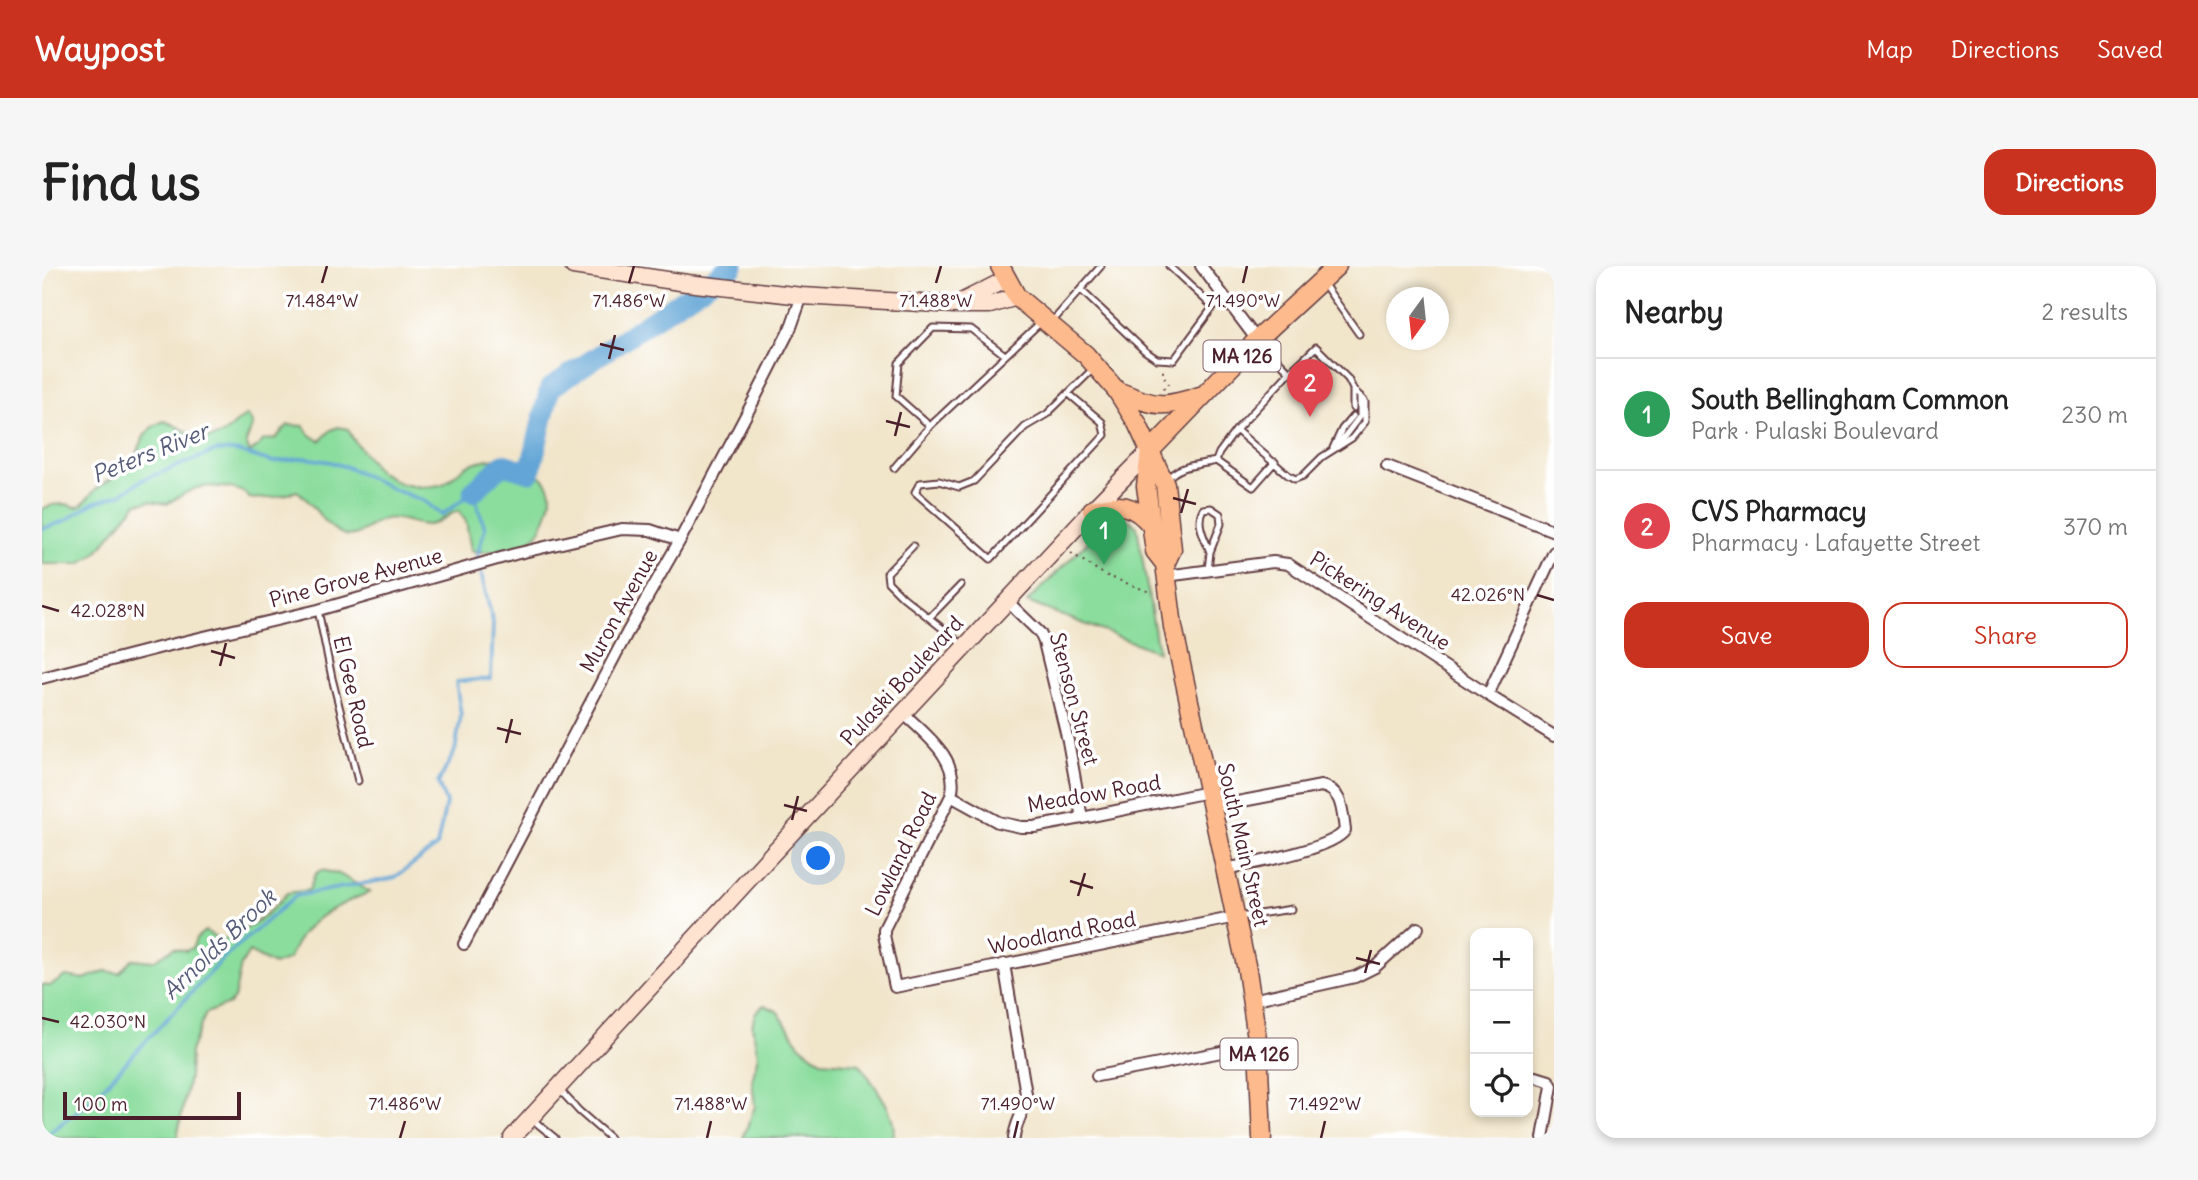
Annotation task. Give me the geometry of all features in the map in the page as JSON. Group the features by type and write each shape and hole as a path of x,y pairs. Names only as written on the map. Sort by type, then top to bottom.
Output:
{"main road":[{"path":"579,266 687,283 802,296 955,305 990,304 1017,297"},
{"name":"Pulaski Boulevard","path":"512,1138 686,946 1092,510 1257,340 1337,266"},
{"path":"955,305 981,294 1003,273 1017,297 1097,366 1118,391 1150,451"},
{"path":"1118,391 1162,406 1206,394"},
{"name":"South Main Street","path":"1150,451 1165,484 1172,549 1166,570"},
{"name":"South Main Street","path":"1150,451 1146,486 1155,551 1166,570 1175,639 1252,1000 1258,1045 1262,1138"},
{"path":"1092,510 1113,505 1125,506 1138,511 1152,525"}],"street":[{"path":"1201,266 1257,340"},
{"name":"Muron Avenue","path":"464,944 621,645 680,540 791,327 802,296"},
{"path":"1387,467 1554,531"},
{"name":"Pine Grove Avenue","path":"42,678 318,610 515,554 622,529 650,530 680,540"},
{"path":"1488,695 1554,552"},
{"name":"Pickering Avenue","path":"1166,570 1208,570 1273,562 1288,564 1554,736"},
{"name":"Stenson Street","path":"1007,601 1040,633 1044,642 1068,741 1082,818"},
{"name":"Lowland Road","path":"895,987 884,929 951,796 954,781 950,765 939,749 903,713"},
{"name":"Meadow Road","path":"951,796 1009,826 1034,827 1082,818 1321,786 1331,789 1339,797 1345,830 1337,839 1316,847 1225,869"},
{"name":"Woodland Road","path":"895,987 1236,917"},
{"path":"1252,1000 1355,976 1375,967 1418,928"},
{"path":"1003,964 1026,1087 1026,1101 1016,1122 1014,1138"},
{"path":"1097,1076 1258,1045"},
{"path":"1536,1077 1549,1081 1552,1086 1543,1138"}],"lane":[{"path":"894,468 930,426 1005,355 1047,322 1081,290 1101,266"},
{"path":"1169,266 1213,307"},
{"path":"1321,281 1359,334"},
{"path":"1081,290 1145,351 1157,359 1174,360 1213,307 1226,298"},
{"path":"930,426 896,396 899,363 933,328 971,329 1005,355"},
{"path":"1257,340 1290,372"},
{"path":"1216,461 1236,430 1316,347 1348,379 1365,402 1365,422 1352,438 1322,457 1299,478 1291,477 1236,430"},
{"path":"1068,394 1102,422 1105,435 991,559 915,492 920,483 939,481 959,487 974,481 1025,427 1047,414 1097,366"},
{"path":"1353,389 1353,408"},
{"path":"1334,449 1342,429 1353,416"},
{"path":"1165,484 1171,475 1180,469 1216,461 1253,487 1275,461"},
{"path":"1208,570 1210,552 1220,524 1220,514 1211,508 1203,509 1199,517 1210,552"},
{"path":"913,547 887,573 888,582 965,647"},
{"path":"929,618 961,585"},
{"name":"El Gee Road","path":"318,610 358,781"},
{"path":"1251,885 1254,914"},
{"path":"1236,917 1292,909"},
{"path":"558,1088 610,1138"},
{"path":"530,1118 555,1138"}],"path":[{"path":"1160,392 1169,384 1163,376 1164,359"},
{"path":"1072,553 1105,576 1150,592"}],"green space":[{"path":"247,415 253,424 246,442 250,453 264,440 275,439 288,425 304,426 308,433 320,441 338,427 348,429 379,472 407,485 440,485 476,462 496,458 515,460 533,469 548,485 551,494 547,515 537,534 528,541 502,549 476,552 471,550 466,521 458,511 428,525 385,519 357,534 346,535 328,524 297,491 274,498 256,499 233,489 203,487 167,504 151,501 137,503 97,552 80,564 42,564 42,509 51,505 81,506 95,490 133,463 144,436 153,426 164,421 208,438 224,433"},
{"path":"1127,518 1137,527 1158,652 1027,602 1111,519"},
{"path":"321,870 339,874 370,892 321,916 302,934 289,959 274,965 249,952 241,965 234,999 229,1004 206,1013 190,1051 189,1077 177,1138 42,1138 42,985 50,986 66,976 84,979 105,971 119,973 132,959 153,961 174,948 186,951 193,947 196,938 205,931 221,940 231,937 257,921 287,893 309,890 315,874"},
{"path":"764,1005 777,1011 801,1046 821,1061 860,1064 888,1109 894,1128 893,1138 743,1138 755,1106 752,1081 758,1055 752,1026 755,1013"}],"waterway":[{"name":"Peters River","path":"473,492 503,464 530,472 550,388 733,266"},
{"name":"Arnolds Brook","path":"42,529 65,521 93,503 121,494 142,480 216,451 236,451 273,462 306,458 331,462 424,501 442,515 473,492 485,528 477,556 493,623 491,678 456,682 461,715 455,751 438,783 446,803 437,846 394,878 295,896 223,959 88,1103 43,1138"}],"place":[{"name":"CVS Pharmacy","path":"1310,417"},
{"name":"South Bellingham Common","path":"1104,565"}]}
